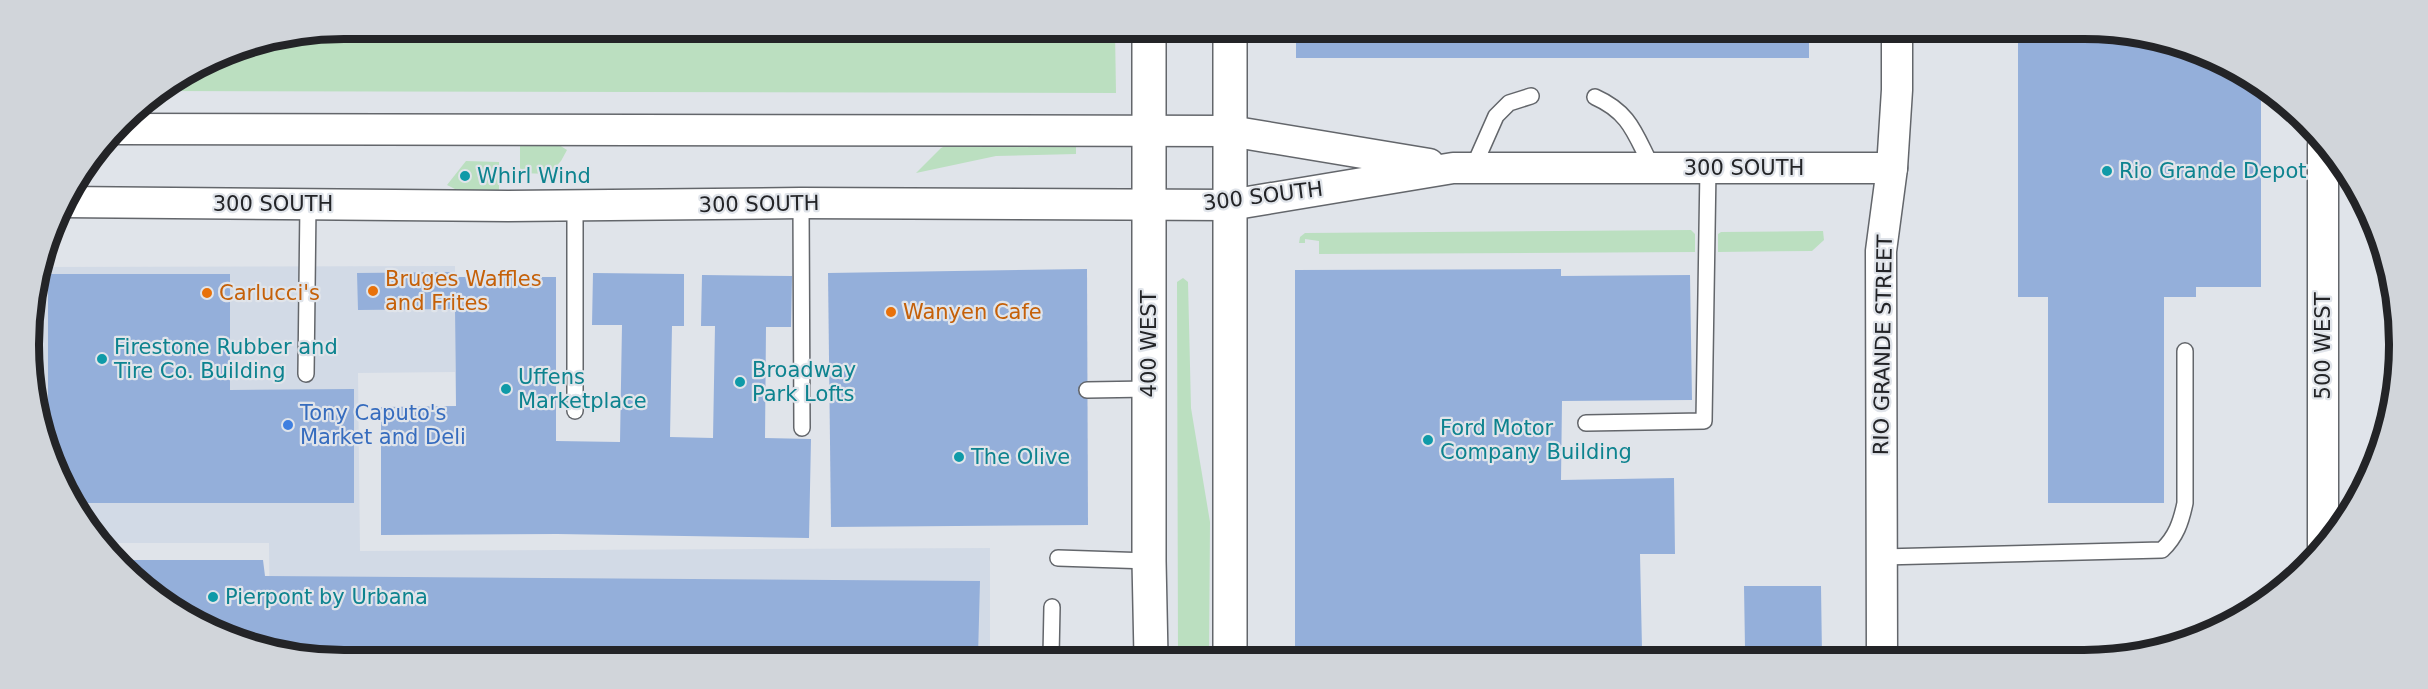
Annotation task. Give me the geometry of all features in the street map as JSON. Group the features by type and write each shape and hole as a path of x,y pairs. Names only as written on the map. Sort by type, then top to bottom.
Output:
{"street":[{"name":"400 WEST","path":"1149,39 1151,650"},
{"path":"1230,39 1230,650"},
{"name":"RIO GRANDE STREET","path":"1882,650 1881,251 1892,168 1897,90 1897,39"},
{"name":"300 SOUTH","path":"127,129 1230,131 1463,168"},
{"name":"500 WEST","path":"2323,155 2323,534"},
{"name":"300 SOUTH","path":"75,202 575,206 801,203 1230,205 1463,168 1892,168"}],"lane":[{"path":"1463,168 1496,116 1509,103 1531,96"},
{"path":"1595,97 1611,104 1626,117 1652,167"},
{"path":"1586,423 1704,421 1708,168"},
{"path":"801,203 802,428"},
{"path":"306,374 308,204"},
{"path":"575,206 575,411"},
{"path":"1882,557 2162,550 2170,542 2180,525 2186,503 2185,351"},
{"path":"1088,390 1149,389"},
{"path":"1058,558 1149,561"},
{"path":"1051,650 1052,607"}],"shaded area":[{"path":"455,266 455,372 358,373 360,551 990,548 990,650 344,650 270,641 269,543 113,543 90,514 62,461 49,424 45,404 39,344 42,305 49,267"}],"green space":[{"path":"1115,39 1116,93 174,91 209,71 246,55 285,45 325,40"},
{"path":"1076,144 1076,154 996,156 916,173 947,145"},
{"path":"520,145 559,145 567,150 549,174 520,173"},
{"path":"466,161 499,162 499,190 457,190 447,185"},
{"path":"1691,230 1695,234 1695,252 1319,254 1319,241 1305,239 1305,243 1299,243 1300,237 1305,233"},
{"path":"1823,231 1824,240 1812,251 1718,252 1718,234 1721,232"},
{"path":"1183,278 1188,282 1191,408 1210,522 1209,650 1178,650 1177,282"}],"building":[{"path":"1296,39 1809,39 1809,58 1296,58"},
{"name":"Rio Grande Depot","path":"2018,39 2103,40 2163,49 2219,71 2261,96 2261,287 2196,287 2196,297 2164,297 2164,503 2048,503 2048,297 2018,297"},
{"name":"The Olive","path":"1087,269 1088,525 831,527 828,273"},
{"name":"Ford Motor Company Building","path":"1561,269 1561,276 1690,275 1692,400 1562,401 1561,480 1674,478 1675,554 1640,554 1642,649 1745,648 1744,586 1821,586 1822,650 1295,650 1295,270"},
{"path":"455,272 455,277 556,277 556,441 620,442 622,325 592,325 593,273 684,274 684,326 672,326 670,437 713,438 715,326 701,326 702,275 792,276 791,327 766,327 765,438 811,439 809,538 557,534 381,535 381,407 456,406 455,309 358,310 357,273"},
{"path":"48,274 230,274 230,390 354,389 354,503 84,503 62,461 48,419"},
{"path":"127,560 263,560 265,576 980,581 978,650 344,650 285,644 265,640 228,627 175,599"}],"place":[{"name":"Rio Grande Depot","path":"2107,171"},
{"name":"Whirl Wind","path":"465,176"},
{"name":"Bruges Waffles and Frites","path":"373,291"},
{"name":"Carlucci's","path":"207,293"},
{"name":"Wanyen Cafe","path":"891,312"},
{"name":"Firestone Rubber and Tire Co. Building","path":"102,359"},
{"name":"Broadway Park Lofts","path":"740,382"},
{"name":"Uffens Marketplace","path":"506,389"},
{"name":"Tony Caputo's Market and Deli","path":"288,425"},
{"name":"Ford Motor Company Building","path":"1428,440"},
{"name":"The Olive","path":"959,457"},
{"name":"Pierpont by Urbana","path":"213,597"}]}
